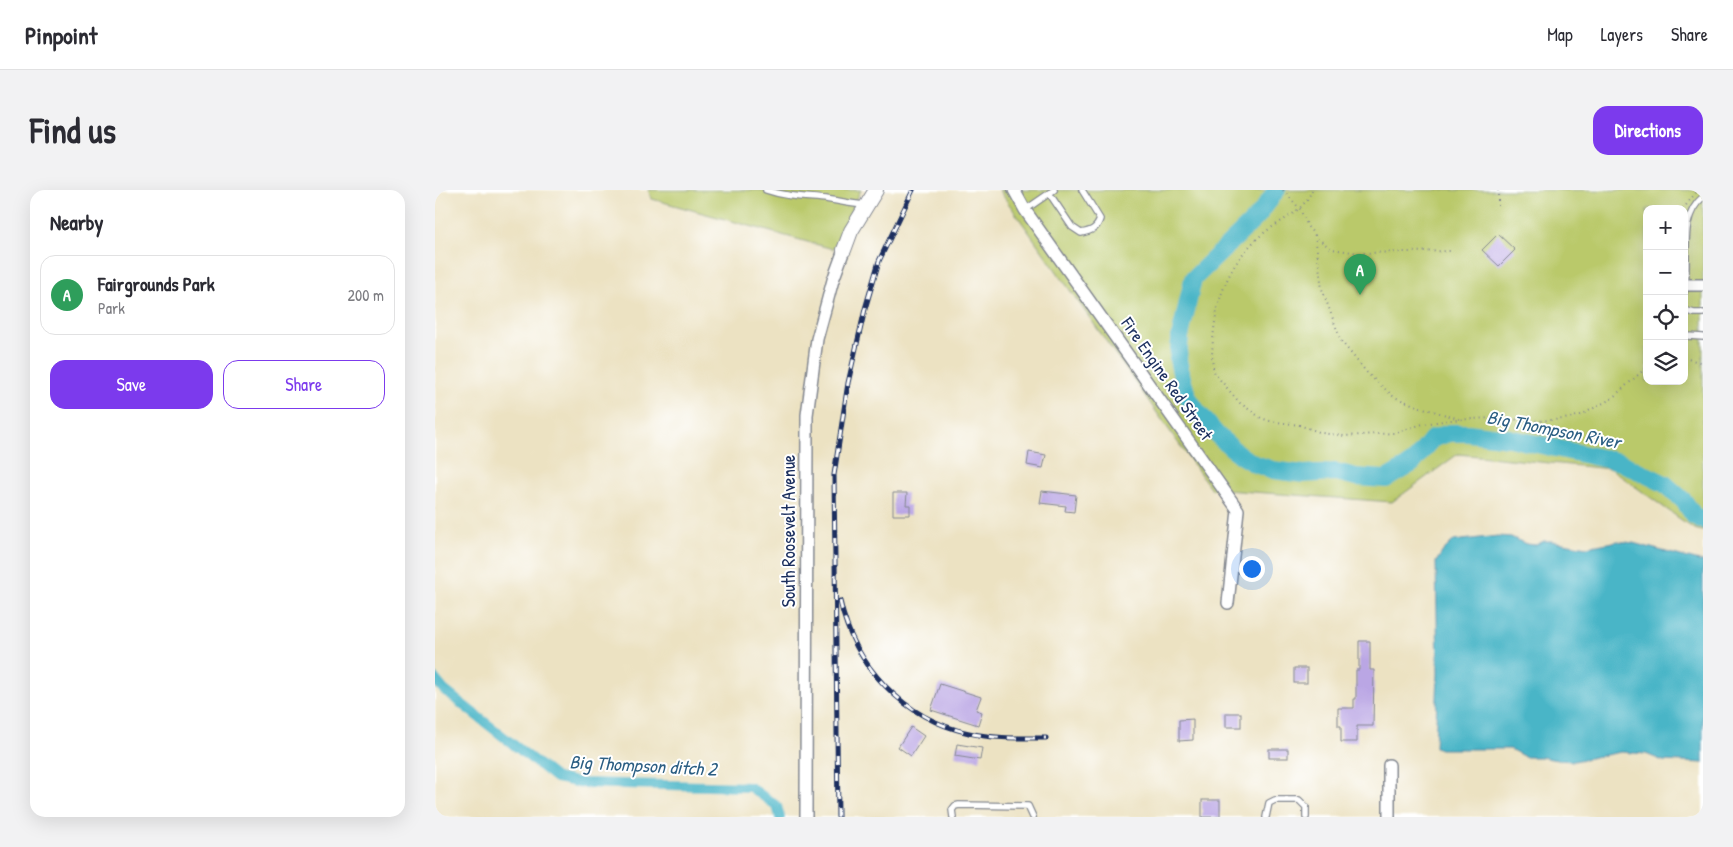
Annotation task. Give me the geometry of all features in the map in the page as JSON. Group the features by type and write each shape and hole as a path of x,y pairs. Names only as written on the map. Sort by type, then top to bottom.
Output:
{"street":[{"path":"844,250 851,230 876,190"},
{"name":"Fire Engine Red Street","path":"1014,190 1025,210 1239,510 1228,603"},
{"name":"South Roosevelt Avenue","path":"806,817 807,416 817,338 833,280 844,250"},
{"path":"1688,288 1703,286"},
{"path":"1389,765 1389,817"}],"lane":[{"path":"766,190 791,196 866,205"},
{"path":"1025,210 1052,192 1072,227 1081,233 1091,231 1098,225 1100,219 1082,190"},
{"path":"1686,250 1687,222 1693,208 1703,197"},
{"path":"1688,311 1703,313"},
{"path":"1688,336 1703,337"},
{"path":"1266,817 1269,803 1275,800 1299,800 1306,807 1306,817"},
{"path":"953,817 953,810 955,806 959,805 1028,806 1033,817"}],"path":[{"path":"1283,190 1300,209 1308,227 1315,236 1332,249 1359,253 1451,251"},
{"path":"1312,190 1306,203 1300,209 1257,238 1232,270 1217,307 1212,360 1215,374 1240,403 1254,414 1270,421 1299,425 1330,435 1344,436 1394,433 1423,424 1461,419 1494,418 1551,421 1581,415 1611,400 1643,371"},
{"path":"1498,190 1498,207"},
{"path":"1315,236 1322,289 1341,341 1368,374 1394,397 1461,419"},
{"path":"1688,359 1703,363"}],"green space":[{"path":"648,190 861,190 833,249 652,199"},
{"path":"999,190 1703,190 1703,531 1694,529 1611,469 1458,454 1392,502 1211,489"}],"water":[{"path":"1498,536 1511,537 1526,544 1536,545 1544,541 1551,541 1587,547 1618,541 1633,543 1703,562 1703,763 1663,761 1646,754 1621,752 1574,761 1525,757 1510,749 1440,749 1435,747 1438,673 1436,562 1453,541"}],"building":[{"path":"1498,234 1515,250 1499,266 1482,250"},
{"path":"1029,452 1046,455 1043,468 1027,465"},
{"path":"1042,491 1076,495 1074,512 1065,511 1066,506 1040,503"},
{"path":"893,493 907,493 906,505 910,505 910,515 893,515"},
{"path":"1359,641 1370,641 1370,670 1374,670 1373,726 1357,726 1357,742 1341,742 1341,726 1338,726 1338,708 1354,708 1354,699 1356,699 1356,670 1359,670"},
{"path":"1294,668 1307,668 1307,683 1294,683"},
{"path":"940,684 981,697 976,710 982,712 978,725 931,710"},
{"path":"1226,713 1241,713 1241,727 1226,727"},
{"path":"1193,719 1193,740 1179,741 1179,720"},
{"path":"911,727 924,736 911,756 898,747"},
{"path":"957,744 982,748 980,760 955,756"},
{"path":"1269,749 1288,749 1288,758 1269,758"},
{"path":"1202,800 1220,800 1220,817 1202,817"}],"waterway":[{"name":"Big Thompson River","path":"1277,190 1257,217 1193,279 1180,337 1178,360 1188,397 1217,435 1241,456 1255,464 1273,470 1303,474 1336,472 1356,477 1386,479 1413,463 1432,439 1449,433 1468,433 1509,438 1620,462 1665,484 1684,501 1694,516 1703,520"},
{"name":"Big Thompson ditch 2","path":"435,679 444,690 556,778 582,783 750,787 777,806 780,817"}],"railway":[{"path":"838,817 834,475 848,383 865,309 879,261 913,190"},
{"path":"840,601 847,625 857,647 870,668 885,686 923,716 945,726 978,735 1007,738 1046,738"}],"place":[{"name":"Fairgrounds Park","path":"1360,295"}]}
